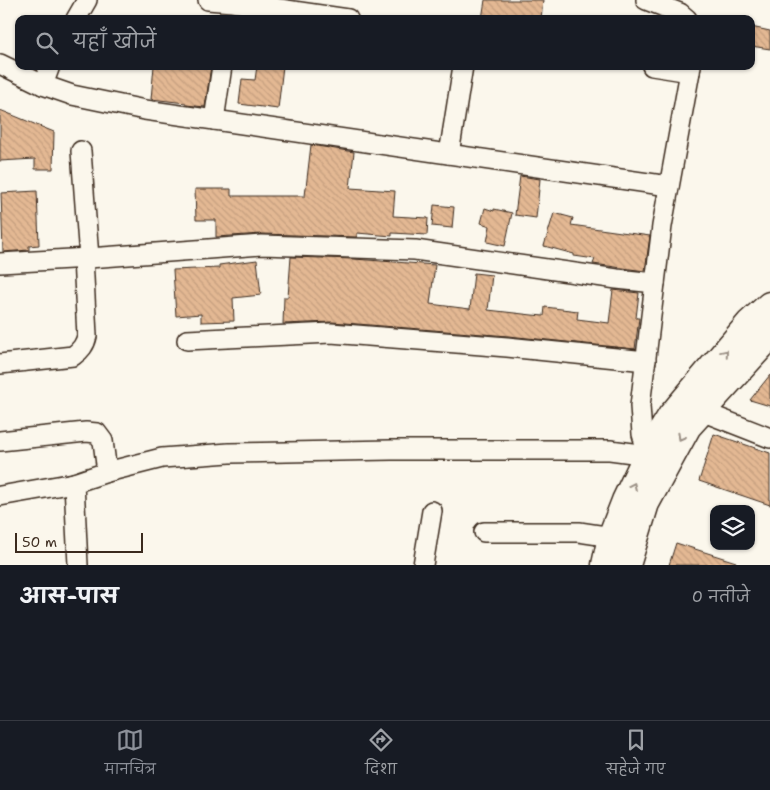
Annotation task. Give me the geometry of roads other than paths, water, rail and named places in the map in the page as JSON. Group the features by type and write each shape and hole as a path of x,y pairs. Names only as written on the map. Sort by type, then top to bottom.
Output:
{"main road":[{"path":"626,565 672,416 750,324 770,306"},
{"path":"606,565 612,537 626,501 657,460 770,335"}],"street":[{"path":"78,15 87,0"},
{"path":"208,0 230,10 296,15"},
{"path":"656,2 682,15"},
{"path":"0,64 72,95 144,110 669,186"},
{"path":"43,84 48,70"},
{"path":"214,120 221,70"},
{"path":"450,154 462,70"},
{"path":"657,460 642,434 640,406 662,226 690,70"},
{"path":"0,364 73,356 85,344 87,336 86,258 82,151"},
{"path":"0,263 262,245 415,250 655,283"},
{"path":"187,340 331,333 646,360"},
{"path":"701,410 770,438"},
{"path":"0,441 86,432 97,433 103,441 107,472"},
{"path":"0,496 74,483 107,472 162,458 230,453 391,450 610,450 657,460"},
{"path":"74,483 78,565"},
{"path":"423,565 432,511"},
{"path":"484,532 579,532 612,537"}]}
